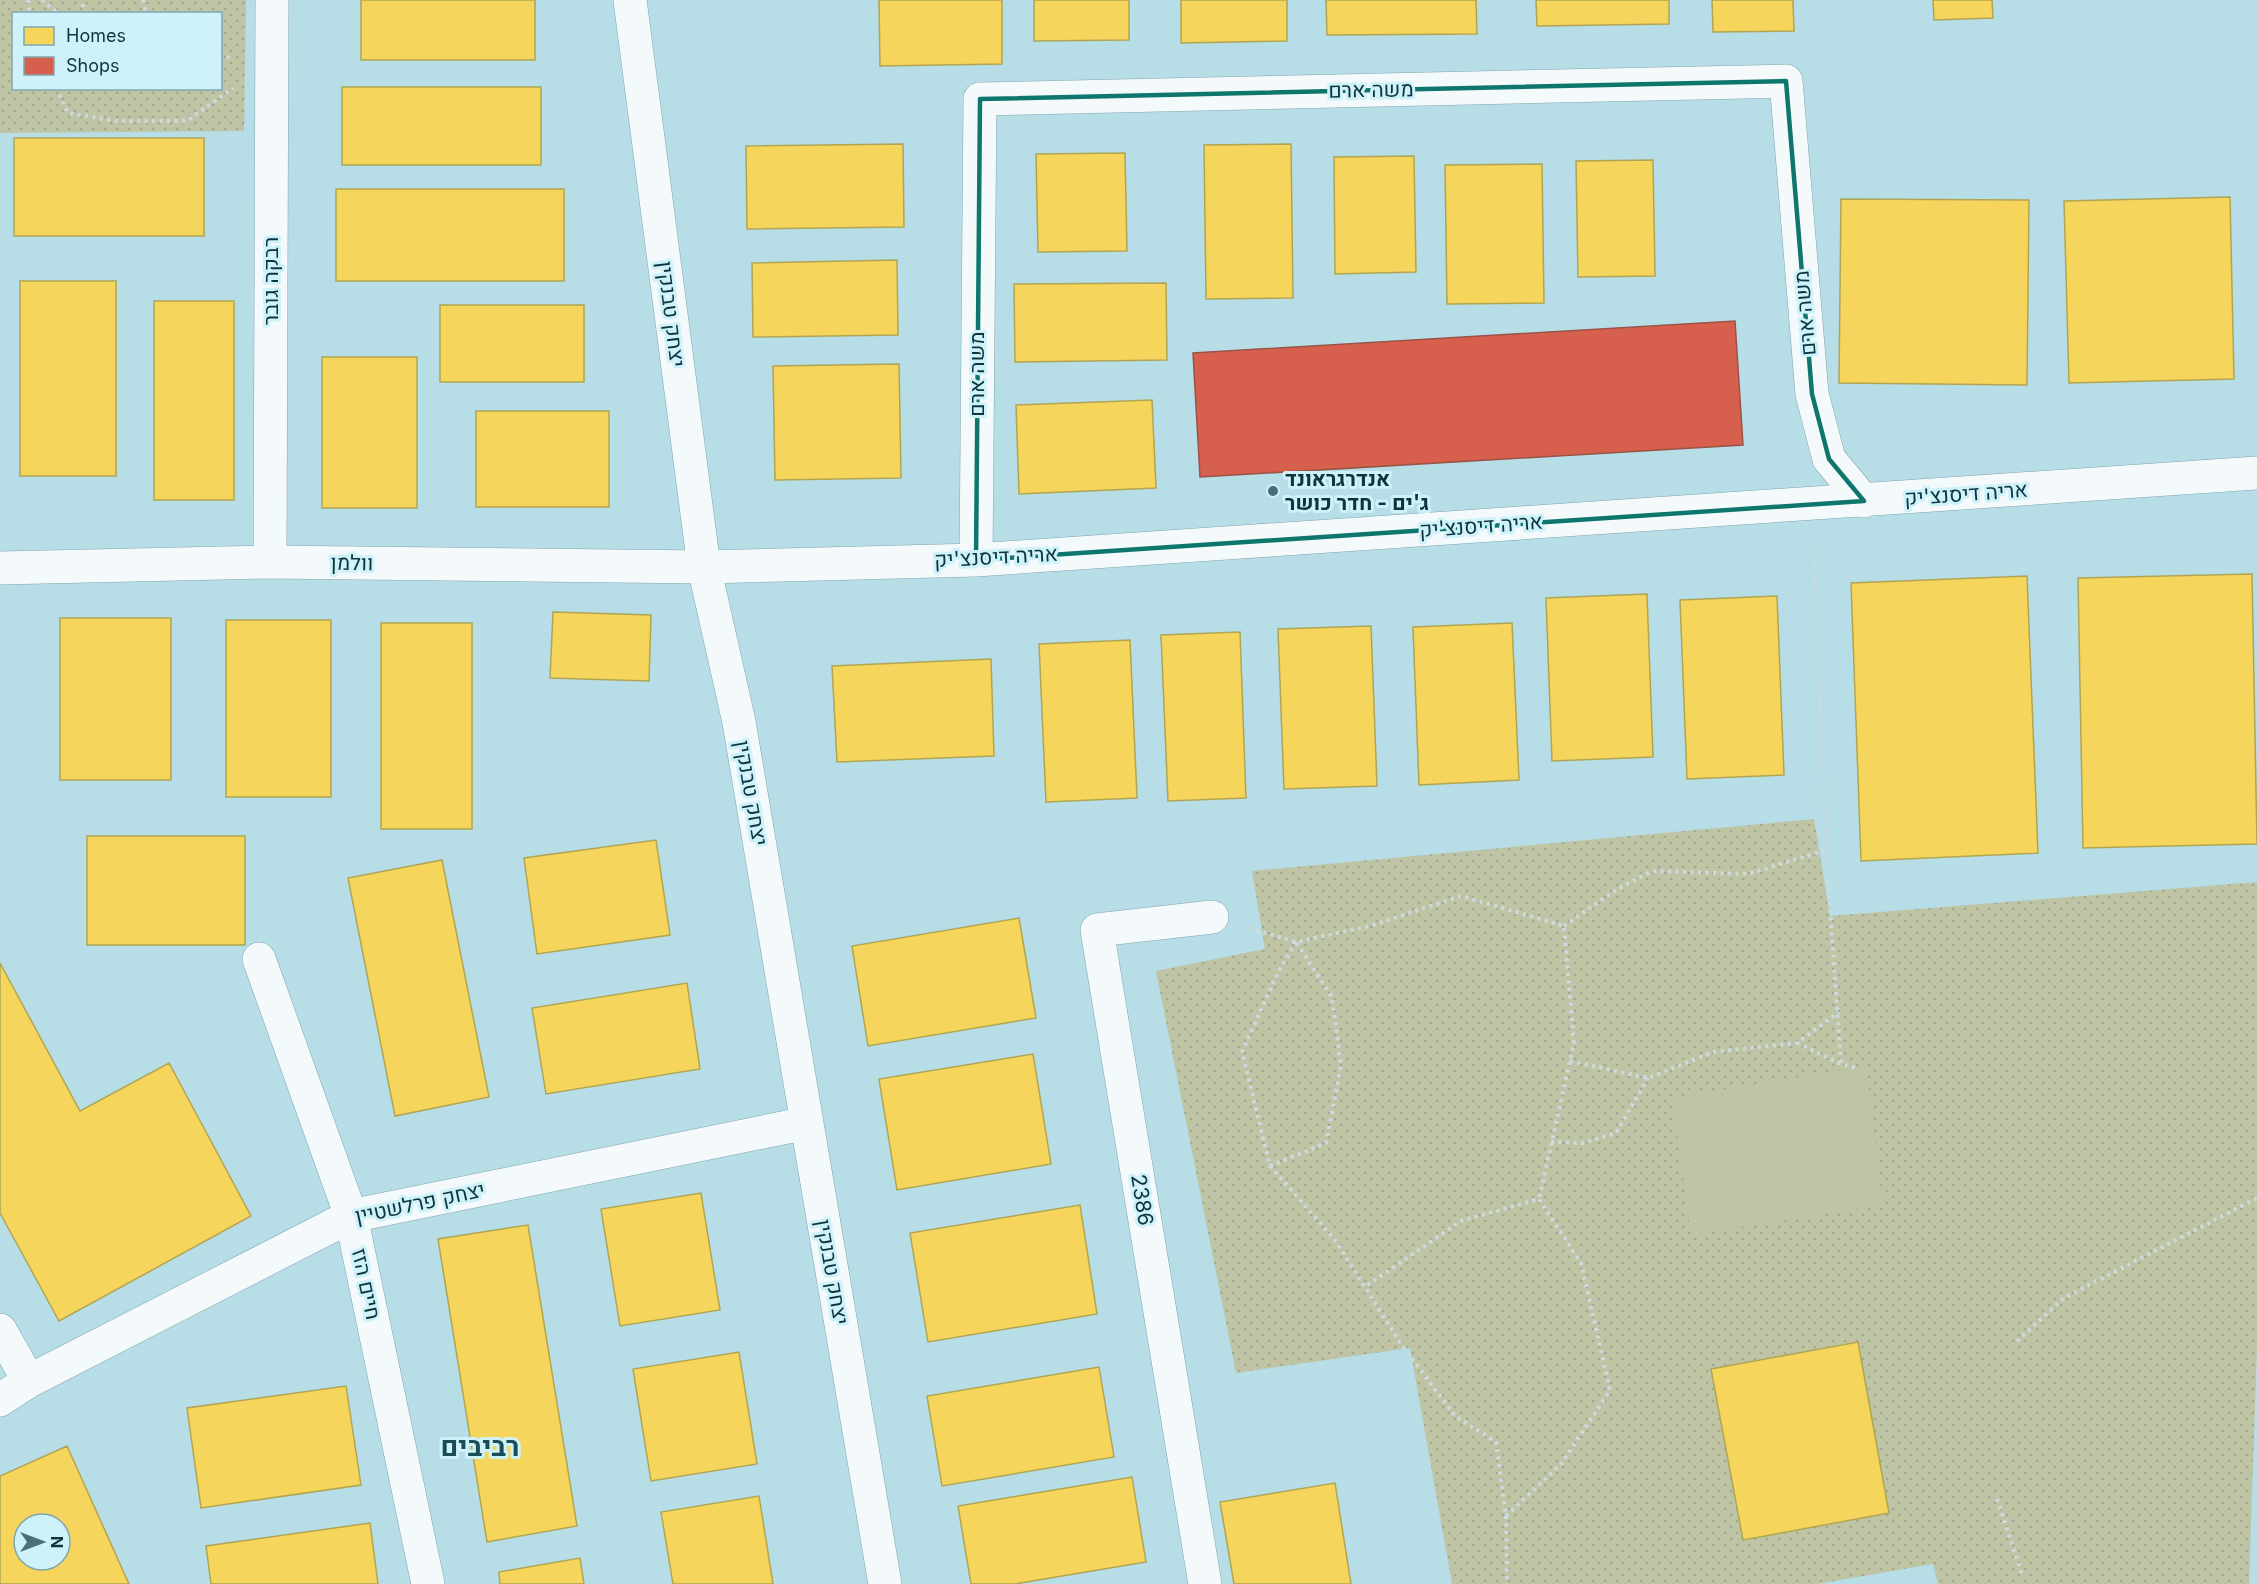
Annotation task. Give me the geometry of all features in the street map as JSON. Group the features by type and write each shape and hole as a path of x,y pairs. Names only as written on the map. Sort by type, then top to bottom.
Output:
{"street":[{"name":"רבקה גובר","path":"270,562 272,0"},
{"name":"יצחק טבנקין","path":"630,0 704,567 739,722 885,1584"},
{"name":"משה ארם","path":"976,560 980,99 1786,81 1812,394 1828,459 1864,501"},
{"name":"אריה דיסנצ'יק","path":"704,567 976,560 2257,473"},
{"name":"וולמן","path":"0,568 270,562 704,567"},
{"name":"2386","path":"1206,1584 1097,930 1212,917"},
{"name":"חיים הזז","path":"259,959 351,1216 428,1584"},
{"name":"יצחק פרלשטיין","path":"0,1400 29,1381 351,1216 807,1123"},
{"path":"0,1330 29,1381"}],"path":[{"path":"42,0 57,12"},
{"path":"222,54 235,61"},
{"path":"57,90 68,113 116,121 187,121 235,86"},
{"path":"1812,505 1826,850 1841,1064"},
{"path":"1564,926 1616,890 1652,871 1748,874 1826,850"},
{"path":"1252,928 1296,942 1370,926 1461,896 1564,926"},
{"path":"1506,1516 1561,1464 1610,1390 1581,1263 1539,1199 1574,1043 1564,926"},
{"path":"1296,942 1277,974 1242,1052 1270,1166 1335,1240 1399,1341 1455,1416 1496,1442 1506,1516 1508,1584"},
{"path":"1270,1166 1326,1143 1341,1066 1332,997 1296,942"},
{"path":"1570,1061 1648,1078 1713,1052 1797,1043 1839,1012"},
{"path":"1797,1043 1841,1064 1856,1068"},
{"path":"1551,1142 1583,1143 1616,1133 1648,1078"},
{"path":"2017,1341 2064,1298 2257,1198"},
{"path":"1365,1287 1461,1221 1539,1199"},
{"path":"1997,1499 2023,1577"}],"highlighted area":[{"path":"1786,81 1812,394 1829,459 1864,501 976,560 980,99"}],"green space":[{"path":"0,0 246,0 244,131 0,133"},
{"path":"1814,819 1830,916 2257,882 2257,1346 2249,1584 1938,1584 1933,1564 1817,1584 1452,1584 1410,1348 1236,1373 1156,971 1265,949 1252,871"},
{"path":"1866,1066 1883,1205 1691,1235 1672,1098"}],"building: Homes":[{"path":"361,0 535,0 535,60 361,60"},
{"path":"879,0 1002,0 1002,64 880,66"},
{"path":"1034,0 1129,0 1129,40 1034,41"},
{"path":"1181,0 1287,0 1287,41 1181,43"},
{"path":"1326,0 1476,0 1477,34 1327,35"},
{"path":"1536,0 1669,0 1669,24 1537,26"},
{"path":"1712,0 1793,0 1794,31 1713,32"},
{"path":"1933,0 1992,0 1993,18 1934,20"},
{"path":"342,87 541,87 541,165 342,165"},
{"path":"14,138 204,138 204,236 14,236"},
{"path":"903,144 904,227 747,229 746,146"},
{"path":"1291,144 1293,298 1206,299 1204,145"},
{"path":"1125,153 1127,251 1038,252 1036,154"},
{"path":"1414,156 1416,272 1335,274 1334,157"},
{"path":"1653,160 1655,276 1578,277 1576,161"},
{"path":"1542,164 1544,303 1447,304 1445,165"},
{"path":"336,189 564,189 564,281 336,281"},
{"path":"2230,197 2234,379 2069,383 2064,201"},
{"path":"1841,199 2029,200 2027,385 1839,383"},
{"path":"897,260 898,335 753,337 752,263"},
{"path":"20,281 116,281 116,476 20,476"},
{"path":"1166,283 1167,360 1015,362 1014,284"},
{"path":"154,301 234,301 234,500 154,500"},
{"path":"440,305 584,305 584,382 440,382"},
{"path":"322,357 417,357 417,508 322,508"},
{"path":"899,364 901,478 775,480 773,366"},
{"path":"1152,400 1156,488 1019,494 1016,405"},
{"path":"476,411 609,411 609,507 476,507"},
{"path":"2252,574 2257,844 2083,848 2078,578"},
{"path":"2027,576 2038,853 1861,861 1851,583"},
{"path":"1647,594 1653,757 1552,761 1546,598"},
{"path":"1777,596 1784,775 1687,779 1680,600"},
{"path":"553,612 651,615 649,681 550,678"},
{"path":"60,618 171,618 171,780 60,780"},
{"path":"226,620 331,620 331,797 226,797"},
{"path":"381,623 472,623 472,829 381,829"},
{"path":"1512,623 1519,780 1419,785 1413,627"},
{"path":"1371,626 1377,786 1284,789 1278,629"},
{"path":"1240,632 1246,798 1168,801 1161,635"},
{"path":"1130,640 1137,798 1046,802 1039,644"},
{"path":"991,659 994,756 837,762 832,666"},
{"path":"87,836 245,836 245,945 87,945"},
{"path":"656,840 670,935 537,954 524,858"},
{"path":"442,860 489,1097 395,1116 348,878"},
{"path":"1019,918 1036,1018 868,1046 852,946"},
{"path":"0,963 80,1111 169,1063 251,1216 59,1321 0,1213"},
{"path":"687,983 700,1069 546,1094 532,1008"},
{"path":"1033,1054 1051,1164 897,1190 879,1079"},
{"path":"701,1193 720,1310 620,1326 601,1209"},
{"path":"1080,1205 1097,1314 928,1342 910,1233"},
{"path":"528,1225 577,1526 487,1542 438,1239"},
{"path":"1858,1342 1889,1513 1743,1540 1711,1369"},
{"path":"739,1352 757,1464 651,1481 633,1369"},
{"path":"1099,1367 1114,1457 942,1486 927,1396"},
{"path":"346,1386 361,1485 201,1508 187,1408"},
{"path":"67,1446 129,1584 0,1584 0,1476"},
{"path":"1132,1477 1146,1562 1015,1584 971,1584 958,1506"},
{"path":"1335,1483 1351,1584 1234,1584 1220,1502"},
{"path":"759,1496 773,1584 673,1584 661,1512"},
{"path":"370,1523 378,1584 211,1584 206,1546"},
{"path":"580,1558 584,1584 500,1584 499,1572"}],"building: Shops":[{"path":"1735,321 1743,445 1200,477 1193,353"}],"place":[{"name":"אנדרגראונד ג'ים - חדר כושר","path":"1273,491"}],"district":[{"name":"רביבים","path":"480,1447"}]}
